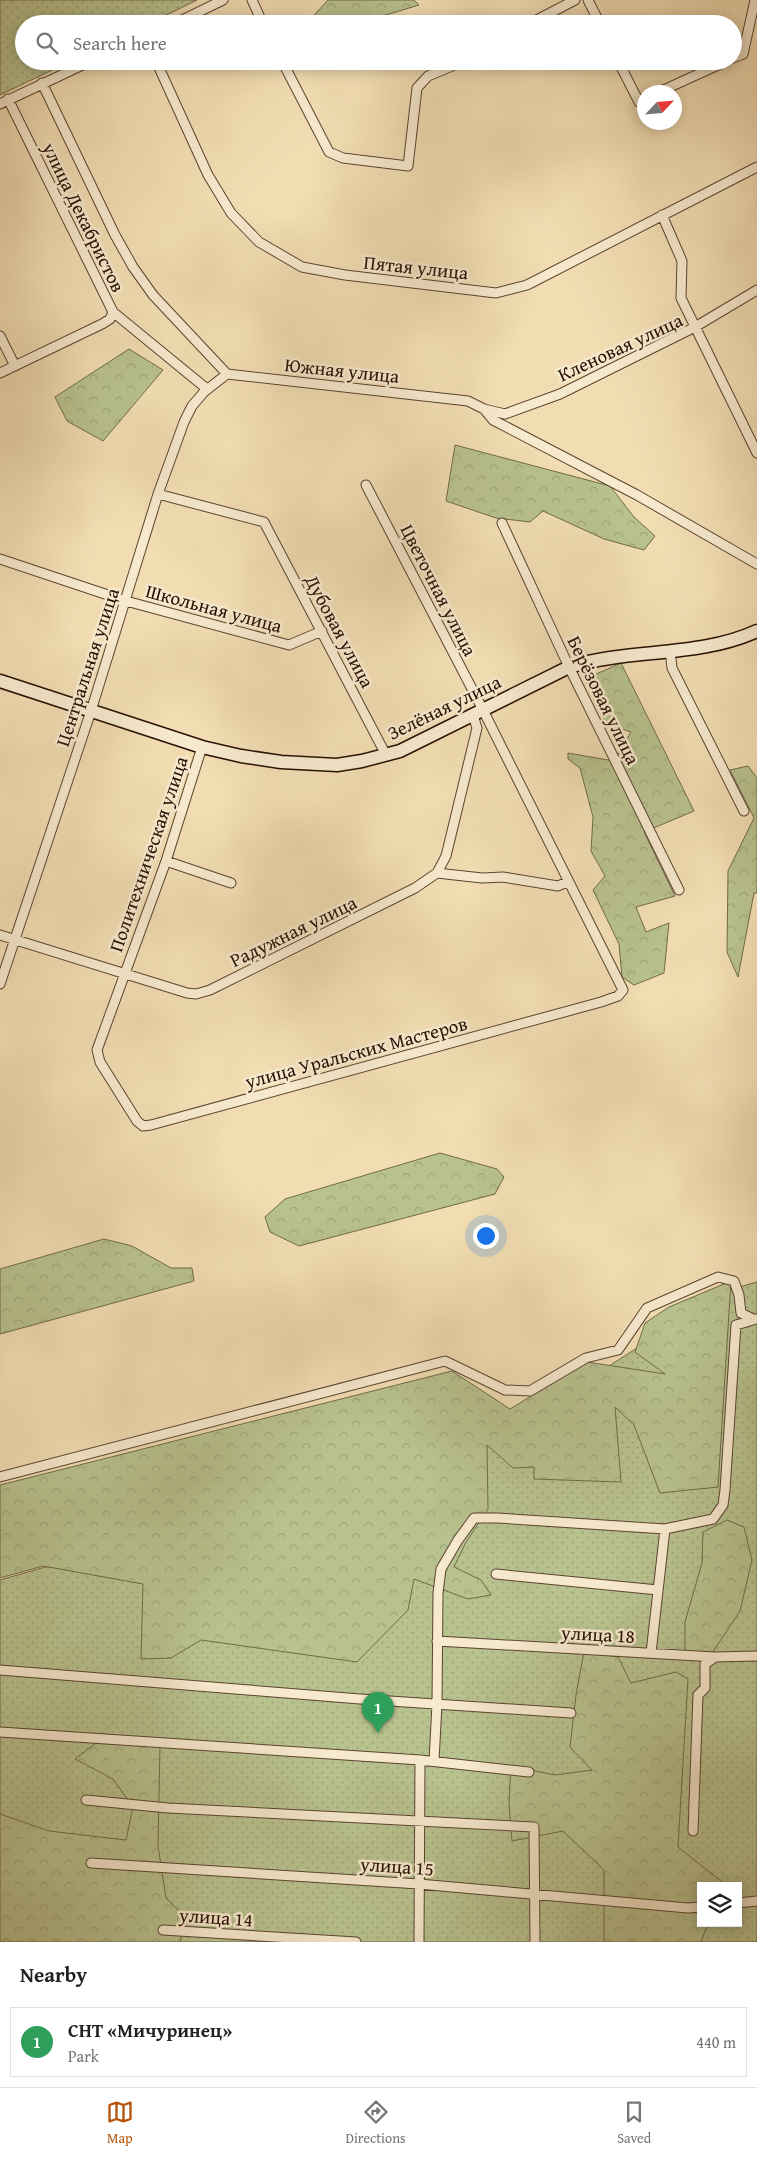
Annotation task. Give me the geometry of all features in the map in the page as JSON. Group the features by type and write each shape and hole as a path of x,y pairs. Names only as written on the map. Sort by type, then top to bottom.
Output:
{"street":[{"path":"192,15 223,0"},
{"path":"252,0 259,15"},
{"path":"546,15 575,0"},
{"path":"588,0 596,15"},
{"path":"742,54 755,0"},
{"path":"4,102 71,70"},
{"name":"Пятая улица","path":"160,70 208,175 231,214 259,242 302,267 391,282 496,293 526,285 757,167"},
{"path":"287,70 328,152 343,158 408,166 417,88 428,76 442,70"},
{"path":"623,70 637,93"},
{"path":"674,85 707,70"},
{"path":"42,83 132,267 153,295 227,374"},
{"name":"улица Декабристов","path":"0,373 102,324 110,319 113,312 4,102"},
{"path":"662,215 682,261 681,298 695,328 757,290"},
{"path":"113,312 207,389"},
{"name":"Кленовая улица","path":"484,409 505,414 560,394 695,328 757,453"},
{"path":"0,336 15,366"},
{"name":"Центральная улица","path":"0,984 91,711 158,494 184,422 192,406 207,389 227,374"},
{"name":"Южная улица","path":"227,374 468,401 484,409 493,420 637,495 757,564"},
{"name":"Цветочная улица","path":"366,485 478,713 567,882"},
{"name":"Дубовая улица","path":"158,494 264,522 386,755"},
{"name":"Берёзовая улица","path":"502,523 569,667 679,890"},
{"name":"Школьная улица","path":"0,559 126,601 289,645 322,631"},
{"name":"Зелёная улица","path":"0,681 202,747 241,756 310,765 345,764 386,755 413,745 569,667 588,661 726,642 757,631"},
{"path":"670,651 672,668 744,811"},
{"path":"478,713 478,728 446,856 437,873 482,878 503,877 558,886 567,882"},
{"name":"Политехническая улица","path":"124,972 166,861 202,747"},
{"path":"166,861 231,883"},
{"name":"Радужная улица","path":"0,935 187,993 196,994 210,990 415,888 437,873"},
{"name":"улица Уральских Мастеров","path":"124,972 97,1050 100,1062 137,1121 143,1126 151,1126 618,996 623,990 567,882"},
{"path":"0,1477 445,1361 506,1390 530,1390 586,1358 618,1350 647,1308 718,1277 734,1280 739,1295 741,1313 755,1319"},
{"path":"434,1761 437,1704 438,1593 441,1569 458,1540 474,1518 665,1529 712,1519 723,1505 736,1325 755,1319"},
{"path":"651,1653 665,1529"},
{"path":"496,1574 658,1590"},
{"name":"улица 18","path":"437,1641 715,1657 757,1656"},
{"path":"693,1830 698,1695 705,1688 705,1664 715,1657"},
{"path":"0,1670 572,1713"},
{"path":"0,1732 434,1761 529,1772"},
{"path":"419,1942 418,1821 420,1760"},
{"path":"86,1800 168,1808 534,1827 535,1942"},
{"name":"улица 15","path":"91,1863 419,1884 681,1908 697,1907"},
{"path":"742,1903 757,1901"},
{"name":"улица 14","path":"163,1930 356,1942"}],"green space":[{"path":"0,0 197,0 166,15 15,15 15,70 52,70 0,95"},
{"path":"328,0 414,0 419,5 386,15 314,15"},
{"path":"129,349 163,370 103,441 67,421 55,397"},
{"path":"455,445 610,486 634,517 655,536 644,550 604,539 543,511 530,522 496,518 446,501"},
{"path":"621,663 694,811 644,832 675,896 636,907 646,932 669,923 664,973 634,985 622,977 619,944 593,890 605,876 591,851 593,817 580,768 568,759 568,753 614,761 631,732 606,724 585,679"},
{"path":"748,766 757,778 757,893 754,893 738,977 727,952 728,871 754,818 730,770"},
{"path":"440,1153 497,1169 504,1177 495,1194 299,1246 270,1232 265,1217 285,1199"},
{"path":"104,1239 132,1246 171,1268 192,1268 194,1281 0,1334 0,1269"},
{"path":"731,1281 718,1487 660,1493 634,1425 615,1407 621,1482 534,1479 534,1467 513,1468 487,1445 488,1509 466,1542 454,1567 481,1580 491,1595 468,1599 414,1579 408,1610 357,1662 201,1640 171,1658 141,1659 143,1584 43,1566 0,1578 0,1485 452,1371 510,1409 587,1362 665,1374 635,1352 645,1323 669,1307"},
{"path":"757,1282 757,1942 4,1942 0,1934 0,1580 417,1460 487,1445 725,1291"},
{"path":"727,1520 744,1527 752,1560 740,1611 708,1659 685,1655 685,1622 702,1563 703,1532"},
{"path":"584,1652 618,1657 631,1683 676,1672 688,1679 678,1847 722,1882 697,1882 697,1927 707,1927 701,1942 604,1942 604,1870 563,1831 512,1841 509,1802 511,1766 555,1775 592,1770 570,1747 576,1695"},
{"path":"96,1743 160,1746 158,1846 166,1898 187,1919 180,1942 0,1942 0,1814 49,1831 126,1840 133,1807 113,1779 75,1759"}],"place":[{"name":"СНТ «Мичуринец»","path":"378,1733"}]}
